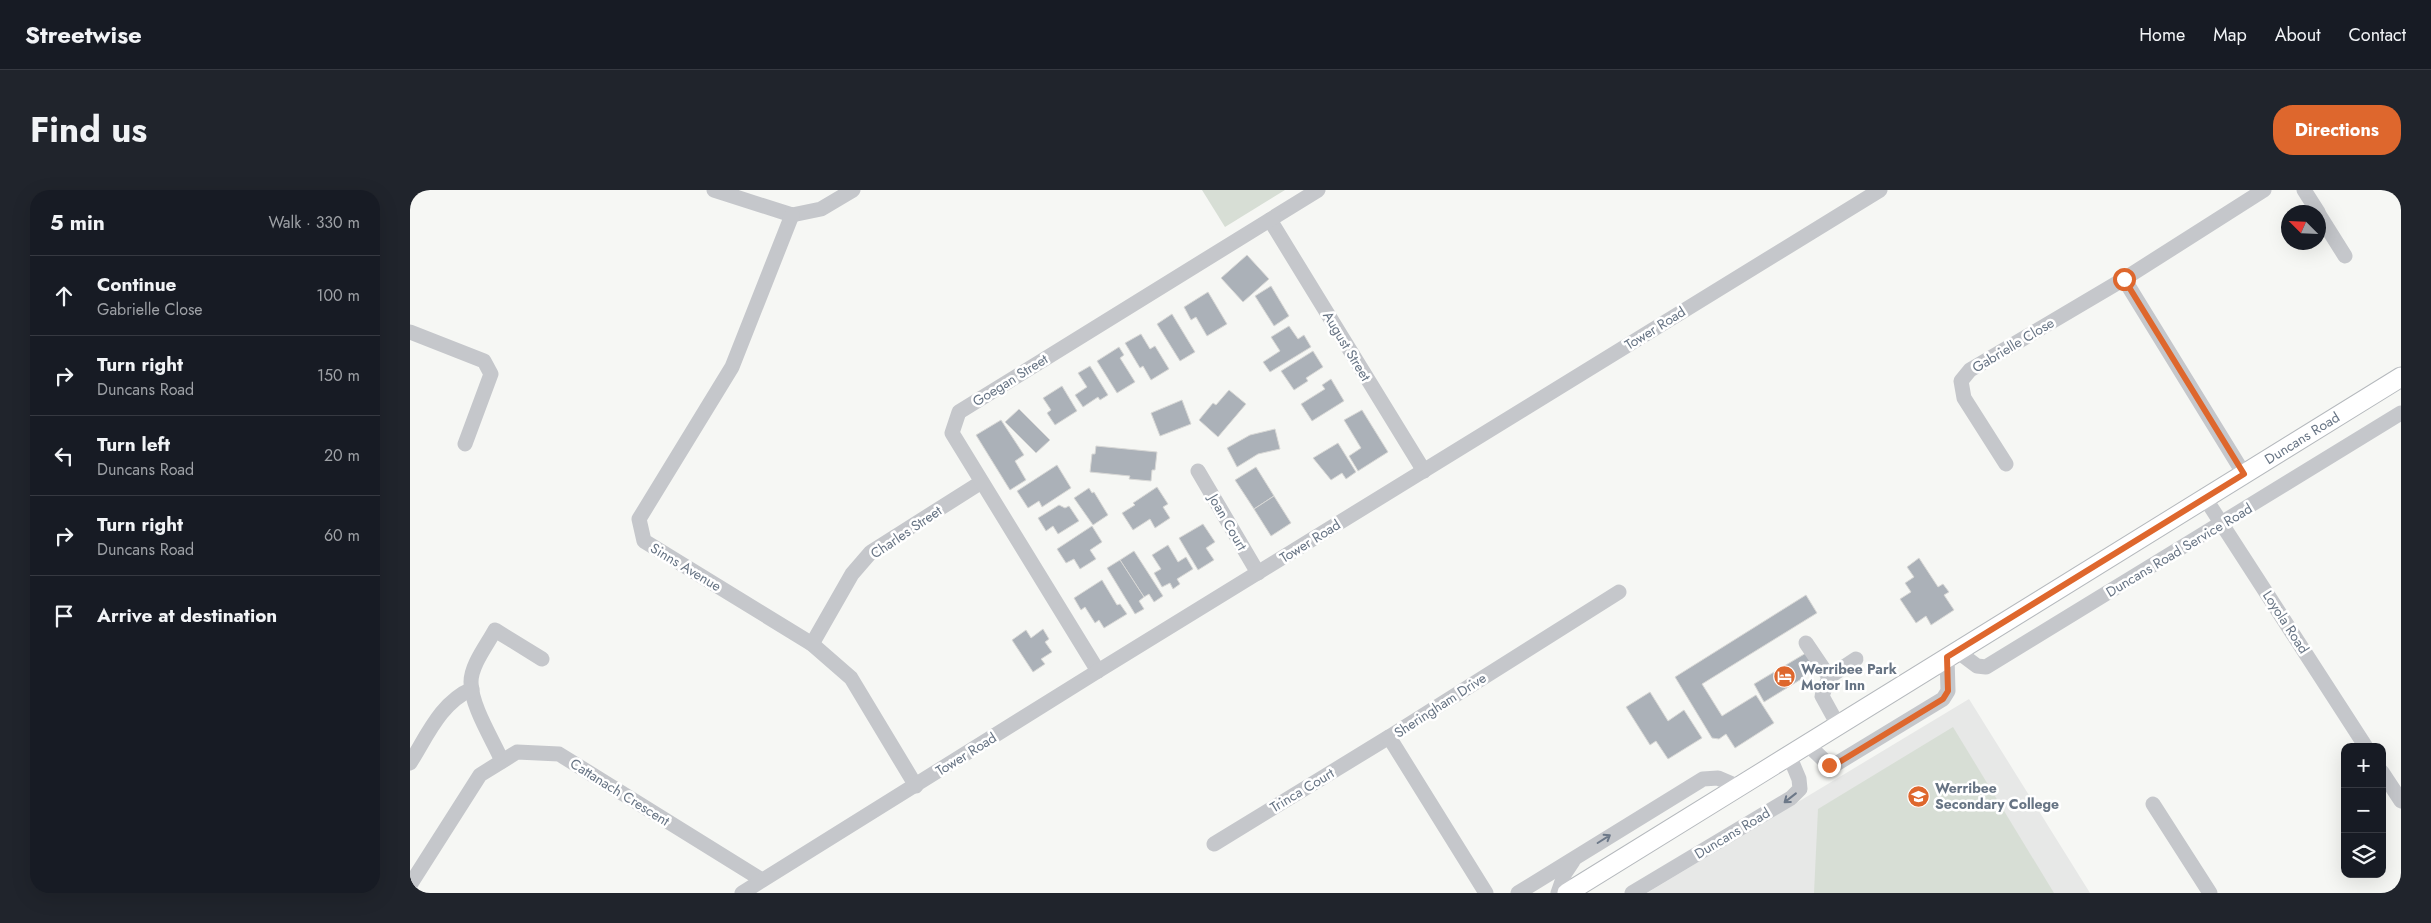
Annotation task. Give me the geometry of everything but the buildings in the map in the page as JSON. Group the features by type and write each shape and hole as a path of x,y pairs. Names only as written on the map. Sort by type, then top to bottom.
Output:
{"main road":[{"name":"Duncans Road","path":"1567,893 2401,377"}],"street":[{"path":"714,190 792,215 821,209 853,190"},
{"name":"Goegan Street","path":"1098,671 980,482 952,433 958,412 1318,190"},
{"name":"Tower Road","path":"742,893 1098,671 1880,190"},
{"name":"Gabrielle Close","path":"2006,464 1964,398 1962,381 1970,370 2124,279 2264,190"},
{"path":"2304,190 2313,205"},
{"name":"Sinns Avenue","path":"792,215 732,367 639,519 644,541 812,644 850,678 916,786"},
{"name":"August Street","path":"1270,220 1424,471"},
{"path":"2326,226 2345,256"},
{"path":"2124,279 2244,474"},
{"path":"410,332 484,361 491,374 465,444"},
{"name":"Duncans Road Service Road","path":"1952,654 1977,666 1986,667 2401,413"},
{"name":"Joan Court","path":"1198,470 1258,573"},
{"name":"Charles Street","path":"812,644 852,574 872,552 980,482"},
{"name":"Loyola Road","path":"2205,498 2363,743"},
{"name":"Sheringham Drive","path":"1486,893 1389,737 1619,592"},
{"path":"502,761 473,698 471,681 480,656 495,630 542,659"},
{"path":"1806,643 1829,677"},
{"path":"1806,744 1829,765 1836,764 1943,699 1948,691 1952,654"},
{"path":"1838,725 1822,696 1829,677 1856,659"},
{"path":"410,763 443,710 458,695 472,689"},
{"name":"Trinca Court","path":"1214,844 1389,737"},
{"name":"Cattanach Crescent","path":"410,886 480,775 517,752 560,754 762,880"},
{"name":"Duncans Road","path":"1632,893 1792,798 1800,789 1799,780 1789,756"},
{"path":"1518,893 1703,779 1718,778 1739,786"},
{"path":"2386,778 2401,801"},
{"path":"2153,804 2210,893"},
{"path":"1558,893 1565,873 1579,855"},
{"path":"410,886 419,893"}],"shaded area":[{"path":"1202,190 1285,190 1225,227"},
{"name":"Werribee Secondary College","path":"1969,699 2090,893 1647,893"},
{"path":"1953,727 2054,893 1814,893 1818,809"}],"place":[{"name":"Werribee Park Motor Inn","path":"1785,677"},
{"name":"Werribee Secondary College","path":"1919,796"}],"route":[{"path":"1829,765 1836,764 1943,699 1948,691 1947,657 2244,474 2124,279"}]}
